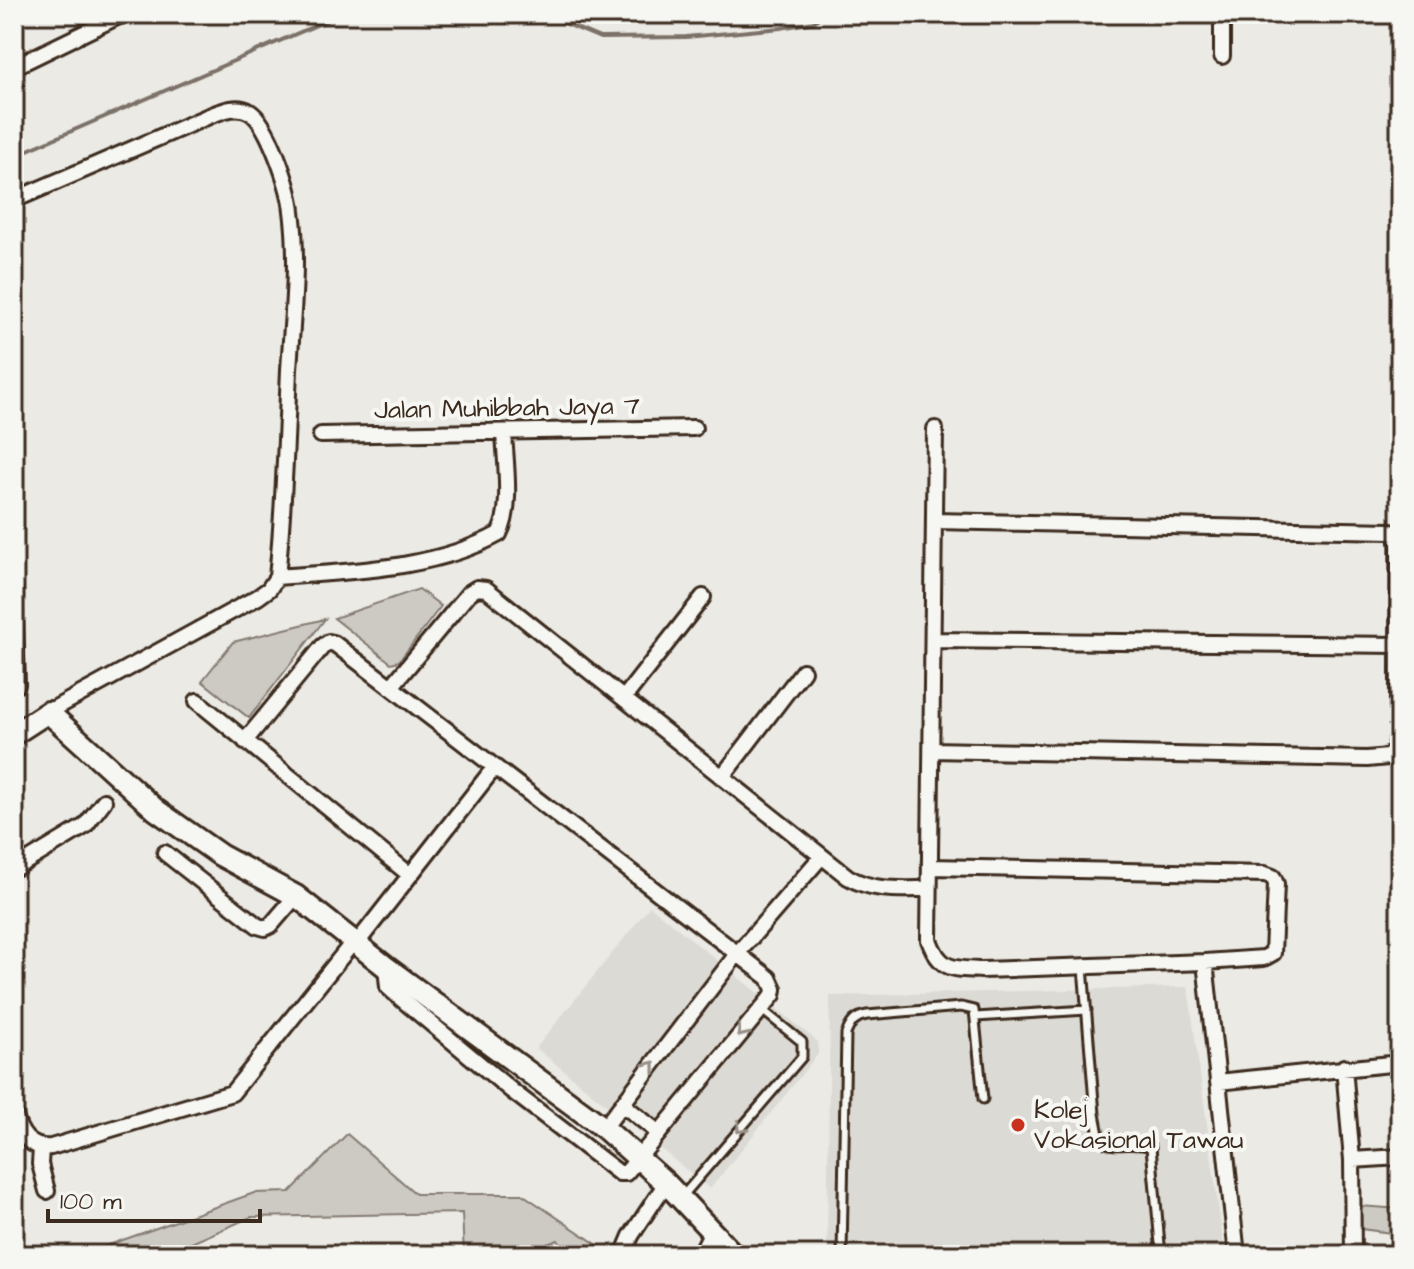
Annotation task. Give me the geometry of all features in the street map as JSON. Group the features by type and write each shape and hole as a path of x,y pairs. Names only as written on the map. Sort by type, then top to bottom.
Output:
{"street":[{"path":"14,67 123,14"},
{"path":"1222,14 1222,56"},
{"path":"14,200 236,108 247,110 255,116 280,167 292,207 294,230 293,301 277,577 269,589 258,597 48,712 14,734"},
{"name":"Jalan Muhibbah Jaya 7","path":"321,435 694,428"},
{"path":"931,867 1265,874 1273,877 1276,884 1273,953 1264,958 1205,962 982,970 945,965 935,957 929,940 929,889 935,429"},
{"path":"277,577 373,569 413,562 445,555 499,534 505,524 506,510 504,432"},
{"path":"932,750 1388,757 1395,750 1398,736 1400,645 1399,545 1397,535 1391,531 935,521"},
{"path":"391,687 469,593 477,588 486,589 821,857 865,886 929,889"},
{"path":"14,590 17,685"},
{"path":"624,698 703,597"},
{"path":"933,640 1400,645"},
{"path":"245,741 329,642 737,954 773,983 773,995 626,1173 613,1170 500,1082 398,996 388,987 386,967"},
{"path":"722,777 803,671"},
{"path":"197,701 410,875"},
{"path":"48,712 156,810 220,855 296,896 386,967 604,1128 666,1183 734,1255"},
{"path":"14,1113 22,1135 41,1148 61,1145 232,1093 494,768"},
{"path":"14,869 85,826 104,801"},
{"path":"165,853 261,928 271,925 296,896"},
{"path":"604,1128 737,954 821,857"},
{"path":"1205,962 1237,1255"},
{"path":"1218,1082 1400,1063"},
{"path":"1344,1067 1352,1160 1353,1255"},
{"path":"622,1104 659,1133"},
{"path":"41,1148 40,1164 47,1191"},
{"path":"1352,1160 1400,1157"},
{"path":"623,1255 631,1236 666,1183"},
{"path":"706,1255 704,1247 712,1231"}],"lane":[{"path":"1083,967 1095,1114 1100,1140 1107,1145 1141,1143 1151,1147 1161,1255"},
{"path":"842,1255 846,1034 850,1023 867,1015 961,1007 974,1010 983,1099"},
{"path":"681,1198 802,1057 802,1042 761,1009"},
{"path":"976,1017 1087,1010"}],"shaded area":[{"path":"419,589 441,606 399,661 391,663 334,618"},
{"path":"325,619 249,718 202,681 233,642"},
{"path":"650,906 818,1042 818,1054 710,1189 536,1048"},
{"name":"Kolej Vokasional Tawau","path":"1188,987 1225,1255 827,1255 830,996"},
{"path":"347,1134 416,1194 522,1194 605,1250 600,1255 567,1255 558,1240 533,1249 464,1254 462,1213 251,1217 164,1255 81,1255 254,1193 290,1192"},
{"path":"1360,1206 1400,1209 1400,1234 1361,1229"}],"waterway":[{"path":"14,156 342,14"},
{"path":"543,14 600,38 686,37 781,28 814,22 822,14"}],"place":[{"name":"Kolej Vokasional Tawau","path":"1018,1125"}]}
